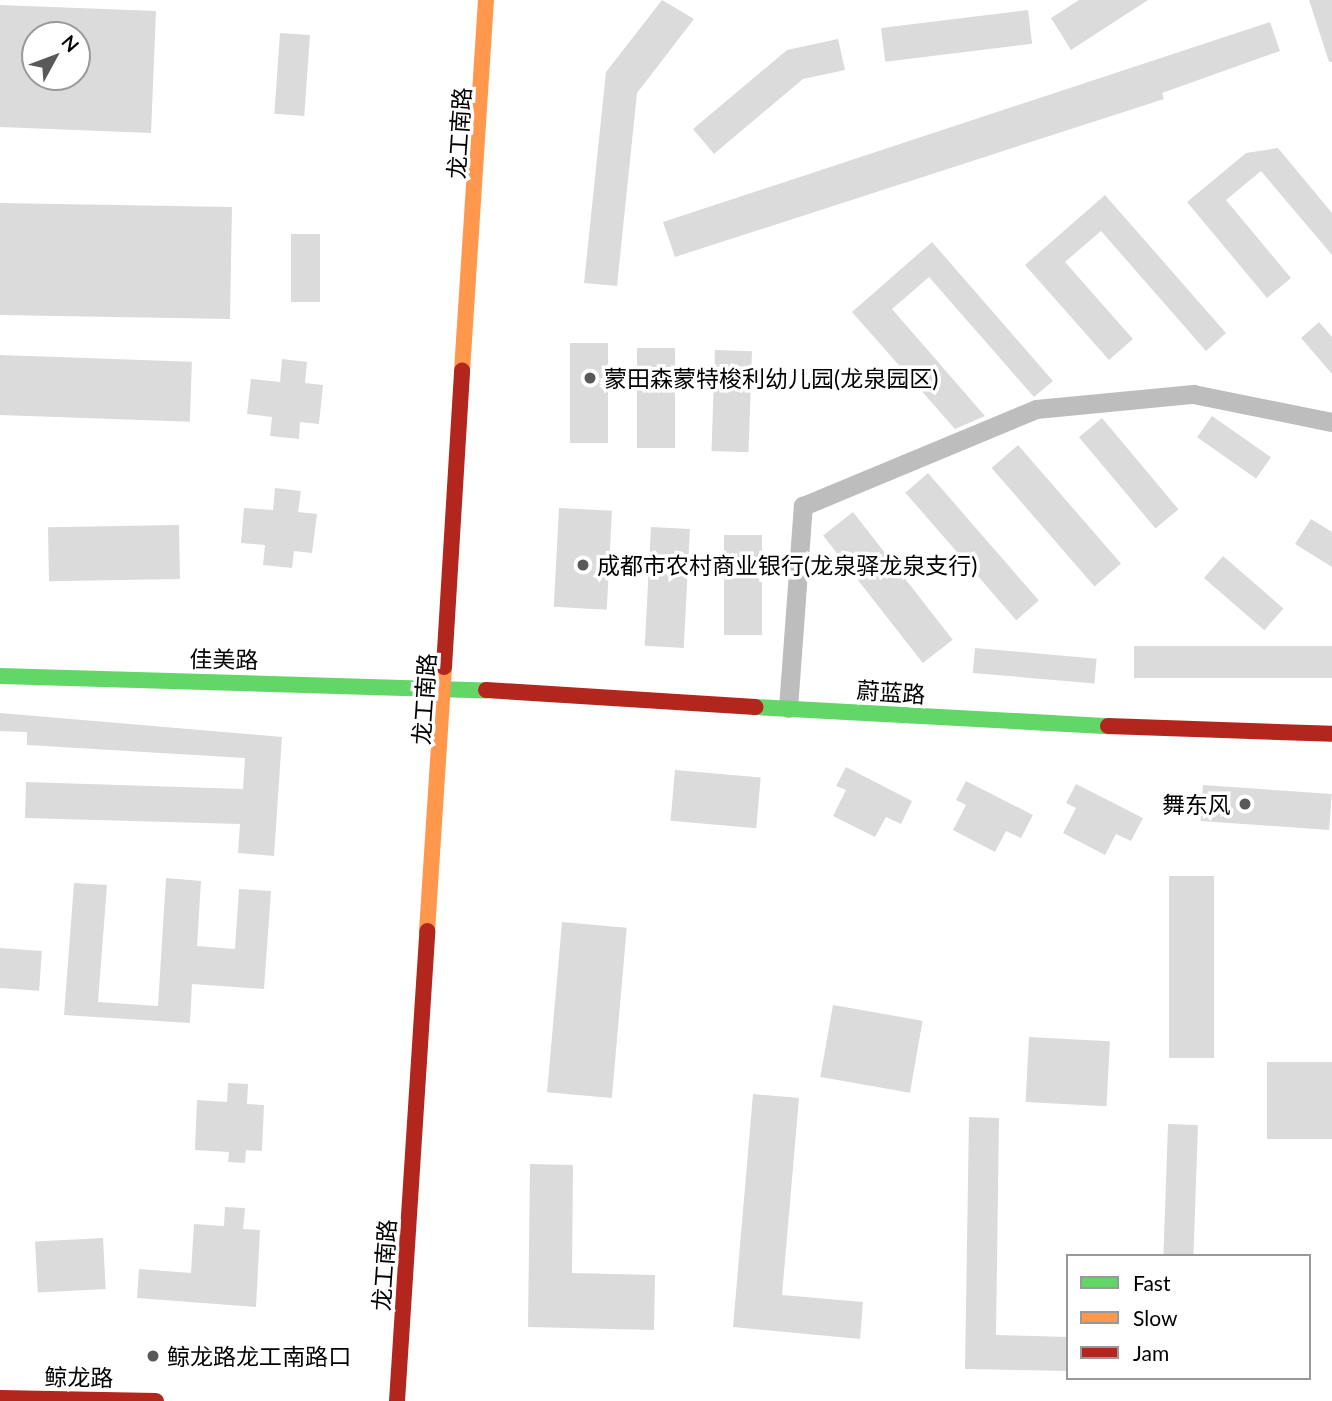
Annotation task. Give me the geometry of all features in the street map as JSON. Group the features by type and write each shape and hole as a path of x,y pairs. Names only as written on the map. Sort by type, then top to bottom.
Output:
{"street":[{"name":"龙工南路","path":"397,1401 447,687 486,0"},
{"path":"788,708 803,506 1036,409 1193,394 1332,422"},
{"name":"佳美路","path":"0,676 447,687"},
{"name":"蔚蓝路","path":"447,687 788,708 1332,734"},
{"name":"鲸龙路","path":"0,1398 156,1401"}],"building":[{"path":"662,0 694,19 637,93 617,286 584,283 606,72"},
{"path":"1079,0 1148,0 1071,50 1051,18"},
{"path":"1309,0 1332,0 1332,62 1329,62"},
{"path":"0,5 156,11 151,133 0,127"},
{"path":"1028,10 1032,44 885,62 881,28"},
{"path":"1270,22 1280,51 1162,93 1164,99 675,257 663,222"},
{"path":"280,33 310,35 304,116 274,114"},
{"path":"838,39 845,70 803,79 714,154 693,129 787,50"},
{"path":"1278,148 1332,213 1332,255 1261,171 1226,200 1291,278 1267,298 1187,202 1246,153"},
{"path":"1105,195 1226,333 1206,351 1101,231 1065,262 1133,339 1109,360 1025,265"},
{"path":"0,203 232,207 230,319 0,315"},
{"path":"291,234 320,234 320,302 291,302"},
{"path":"932,242 1053,381 1034,397 929,277 892,309 985,416 955,429 852,312"},
{"path":"1319,322 1332,337 1332,374 1301,338"},
{"path":"570,343 608,343 608,443 570,443"},
{"path":"637,348 675,348 675,448 637,448"},
{"path":"715,350 752,351 748,452 711,451"},
{"path":"0,355 192,362 190,422 0,415"},
{"path":"282,359 307,362 305,383 323,385 319,424 300,422 299,439 270,436 272,417 247,414 251,379 280,382"},
{"path":"1212,416 1271,457 1256,479 1197,437"},
{"path":"1102,418 1178,509 1156,528 1079,437"},
{"path":"1018,445 1121,563 1095,586 992,468"},
{"path":"928,473 1039,601 1016,620 905,493"},
{"path":"275,488 301,491 298,512 317,514 312,553 294,551 292,568 263,565 265,545 241,543 244,508 273,510"},
{"path":"559,508 612,511 607,610 554,607"},
{"path":"853,512 953,640 923,663 823,535"},
{"path":"1311,519 1332,532 1332,567 1295,544"},
{"path":"179,525 180,579 49,581 48,527"},
{"path":"651,527 690,529 684,648 645,646"},
{"path":"724,535 762,535 762,635 724,635"},
{"path":"1223,556 1283,608 1264,630 1204,578"},
{"path":"1134,646 1332,646 1332,678 1134,678"},
{"path":"975,648 1097,659 1094,684 973,673"},
{"path":"0,713 282,737 274,856 238,853 240,824 25,818 26,782 243,789 245,758 27,745 27,732 0,731"},
{"path":"846,767 912,801 901,824 886,817 875,837 833,816 846,790 836,786"},
{"path":"675,770 761,777 756,828 671,821"},
{"path":"966,781 1033,815 1021,838 1006,831 995,852 953,830 966,805 956,800"},
{"path":"1076,784 1143,818 1131,841 1116,834 1105,855 1063,833 1076,808 1066,803"},
{"path":"1203,785 1332,794 1329,830 1200,821"},
{"path":"1169,876 1214,876 1214,1058 1169,1058"},
{"path":"166,878 201,881 197,946 235,949 239,889 271,891 264,989 192,984 190,1023 64,1015 74,883 107,885 98,1002 158,1006"},
{"path":"562,922 627,928 612,1098 547,1092"},
{"path":"0,948 42,951 39,991 0,988"},
{"path":"833,1005 923,1021 910,1093 820,1077"},
{"path":"1029,1037 1110,1041 1106,1106 1026,1102"},
{"path":"1267,1062 1332,1062 1332,1139 1267,1139"},
{"path":"228,1083 248,1084 247,1104 264,1105 262,1151 246,1150 245,1163 228,1162 229,1152 195,1150 197,1100 227,1102"},
{"path":"753,1094 799,1098 782,1295 863,1302 860,1339 733,1327"},
{"path":"969,1117 999,1118 996,1335 1066,1337 1066,1371 965,1369"},
{"path":"1168,1124 1198,1125 1193,1254 1163,1254"},
{"path":"530,1164 573,1165 572,1273 655,1275 654,1330 528,1327"},
{"path":"225,1207 245,1208 243,1229 260,1230 256,1307 137,1298 139,1269 191,1273 194,1224 224,1226"},
{"path":"103,1238 106,1289 38,1292 35,1242"}],"traffic: fast":[{"path":"0,676 486,690"},
{"path":"755,707 1108,726"}],"traffic: slow":[{"path":"462,371 486,0"},
{"path":"427,931 444,667"}],"traffic: jam":[{"path":"444,667 462,371"},
{"path":"486,690 755,707"},
{"path":"1108,726 1332,734"},
{"path":"397,1401 427,931"},
{"path":"0,1398 156,1401"}],"place":[{"name":"蒙田森蒙特梭利幼儿园(龙泉园区)","path":"590,378"},
{"name":"成都市农村商业银行(龙泉驿龙泉支行)","path":"583,565"},
{"name":"舞东风","path":"1245,804"},
{"name":"鲸龙路龙工南路口","path":"153,1356"}]}
